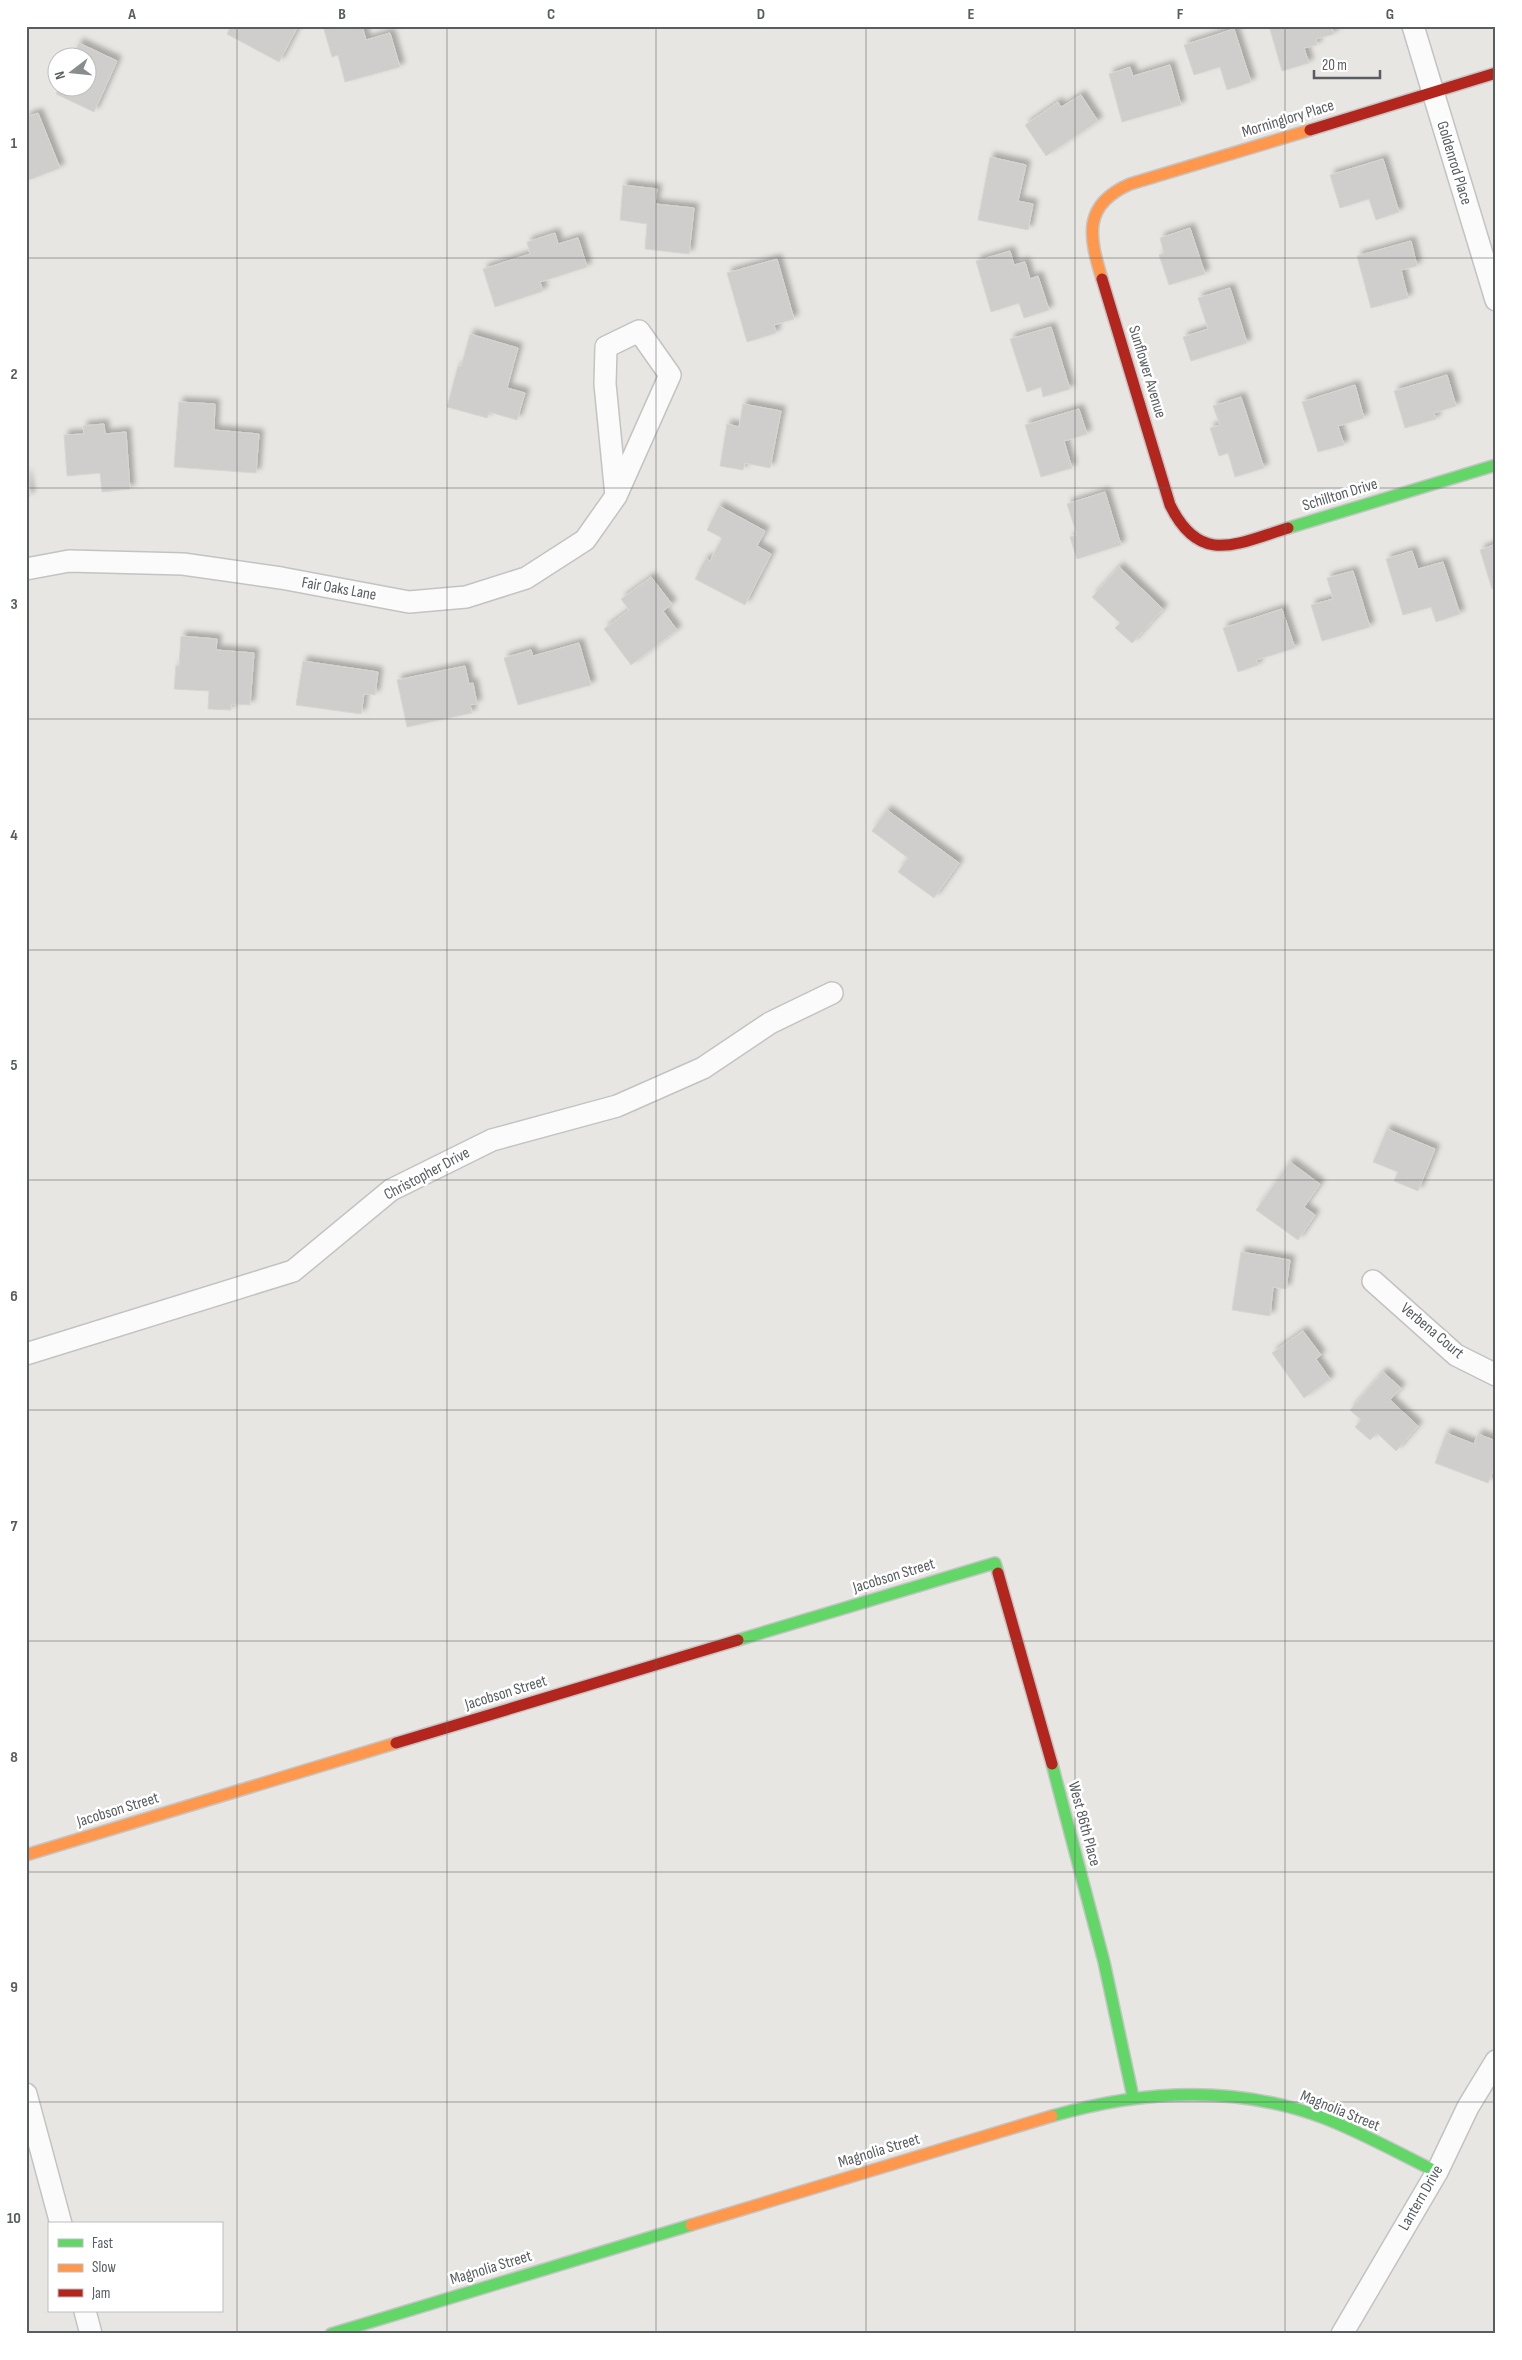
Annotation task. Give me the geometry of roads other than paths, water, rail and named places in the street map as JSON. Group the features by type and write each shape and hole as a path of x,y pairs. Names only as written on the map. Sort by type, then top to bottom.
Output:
{"street":[{"name":"Goldenrod Place","path":"1413,26 1496,300"},
{"name":"Morninglory Place","path":"1097,209 1106,196 1130,184 1496,73"},
{"name":"Sunflower Avenue","path":"1097,209 1090,228 1092,247 1170,505 1179,524 1193,538"},
{"name":"Fair Oaks Lane","path":"26,569 70,561 184,564 280,578 409,602 466,597 526,578 585,540 616,496 670,375 639,331 606,347 605,384 616,496"},
{"name":"Schillton Drive","path":"1193,538 1210,546 1228,546 1496,465"},
{"name":"Christopher Drive","path":"26,1354 294,1271 391,1190 492,1140 617,1106 703,1068 770,1023 832,993"},
{"name":"Verbena Court","path":"1373,1281 1456,1355 1496,1375"},
{"name":"Jacobson Street","path":"26,1855 995,1563"},
{"name":"West 86th Place","path":"995,1563 1102,1953 1133,2097"},
{"name":"Lantern Drive","path":"1342,2334 1437,2172 1468,2107 1496,2061"},
{"path":"26,2094 61,2222"},
{"name":"Magnolia Street","path":"331,2334 1034,2121 1133,2097 1172,2094 1226,2096 1290,2107 1324,2118 1437,2172"},
{"path":"85,2312 91,2334"}]}
